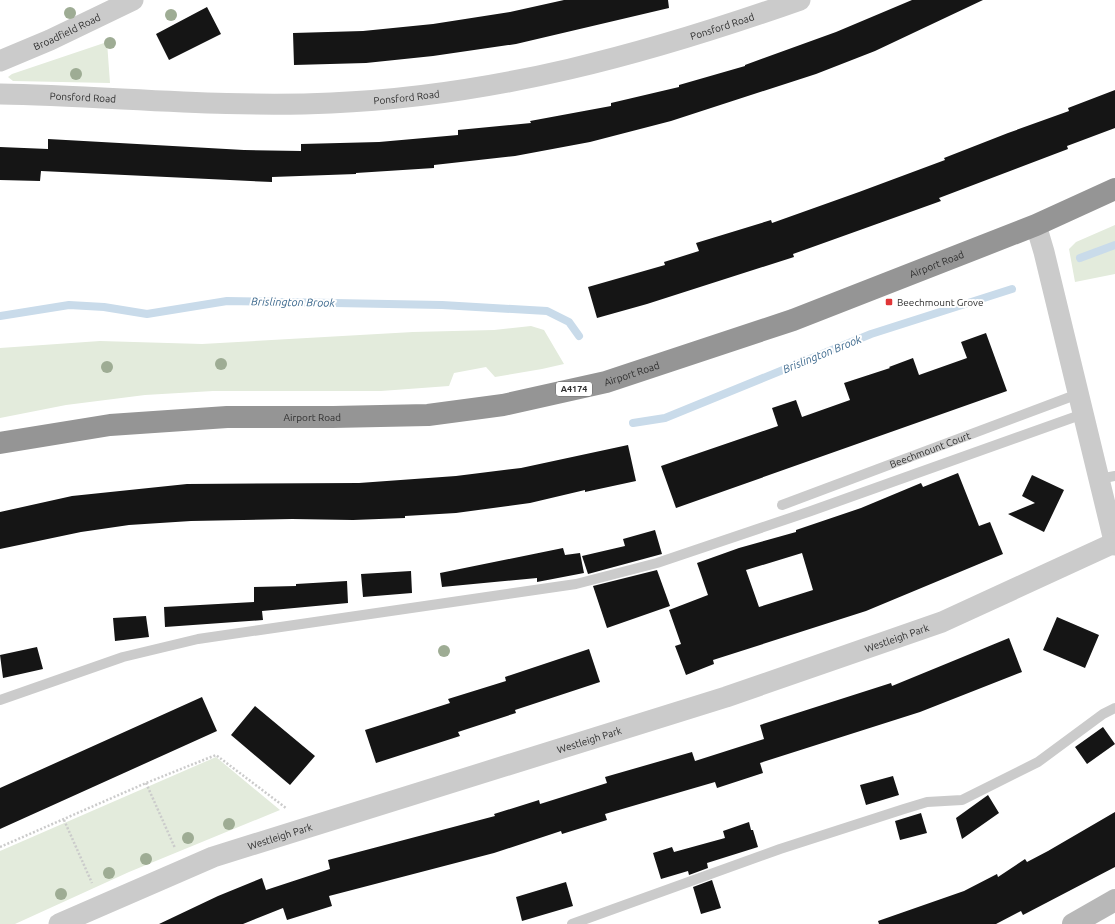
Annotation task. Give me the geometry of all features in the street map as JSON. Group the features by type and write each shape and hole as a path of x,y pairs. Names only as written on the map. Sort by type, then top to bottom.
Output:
{"highway":[{"name":"Airport Road","path":"0,443 118,425 226,417 428,415 503,405 606,382 793,320 1036,225 1115,189"}],"street":[{"name":"Broadfield Road","path":"0,61 50,40 133,0"},
{"name":"Ponsford Road","path":"0,94 256,104 331,103 424,95 484,87 628,56 738,22 800,0"},
{"path":"1036,225 1081,404 1107,478 1115,544"},
{"name":"Westleigh Park","path":"59,924 212,857 726,697 942,622 1115,544"},
{"path":"1073,924 1115,900"}],"lane":[{"name":"Beechmount Court","path":"782,505 1081,404"},
{"path":"0,700 123,657 198,639 576,584 657,564 810,511 1081,404"},
{"path":"572,924 780,849 896,811 927,802 962,800 1038,762 1103,714 1115,708"}],"path":[{"path":"0,847 146,783 216,755 310,826"},
{"path":"146,783 184,869"},
{"path":"64,820 102,905"}],"green space":[{"path":"107,42 110,83 13,81 8,77 12,74"},
{"path":"1115,225 1115,274 1075,282 1069,249 1076,242"},
{"path":"531,326 544,330 564,364 495,377 486,367 454,373 449,386 381,391 213,391 145,395 66,405 0,418 0,348 100,341 202,344 413,332 494,330"},
{"path":"216,757 280,810 129,872 15,924 0,924 0,851"}],"building":[{"path":"564,0 668,0 669,8 516,44 433,56 366,63 294,65 293,33 363,31 433,24 510,12"},
{"path":"912,0 983,0 875,51 816,74 671,121 590,142 515,156 434,165 434,168 356,174 272,177 272,182 41,171 40,181 0,180 0,147 48,149 48,139 244,150 301,151 301,144 379,142 458,135 458,130 531,123 530,121 611,106 611,103 679,87 679,85 745,66 836,32"},
{"path":"207,7 221,34 169,60 156,34"},
{"path":"1115,90 1115,128 1067,146 1068,149 939,198 941,201 793,254 794,257 647,304 597,318 588,287 665,265 664,262 699,251 696,243 771,220 772,223 859,192 945,160 944,158 1008,133 1069,111 1068,108"},
{"path":"986,333 1007,391 676,508 661,466 778,426 772,408 796,400 802,417 850,400 844,383 890,368 889,367 913,358 919,375 967,358 961,342"},
{"path":"628,445 636,481 585,492 585,490 530,503 456,513 405,516 405,518 353,520 292,519 191,521 129,525 81,532 0,549 0,512 72,496 187,484 359,483 456,476 521,468"},
{"path":"958,473 979,526 990,522 1003,554 866,611 713,660 714,664 686,675 675,646 681,644 669,610 708,595 697,563 739,548 796,532 796,530 861,508 921,483 923,487","holes":["802,553 813,590 759,607 746,570"]},
{"path":"1032,475 1064,490 1044,532 1008,514 1035,503 1022,496"},
{"path":"655,530 662,554 588,574 582,556 625,546 623,539"},
{"path":"563,548 565,555 580,553 584,573 537,582 537,578 442,587 440,573"},
{"path":"657,570 670,606 607,628 593,586"},
{"path":"411,571 412,593 363,597 361,574"},
{"path":"347,581 348,603 262,611 263,620 165,627 164,607 254,602 254,587 296,586 296,584"},
{"path":"146,616 149,637 115,641 113,618"},
{"path":"1057,617 1099,635 1085,668 1043,650"},
{"path":"1009,638 1022,672 920,712 760,763 763,773 717,788 715,782 605,814 607,820 562,834 561,831 494,853 329,896 332,906 287,920 283,908 243,924 159,924 218,896 262,878 266,890 330,869 328,860 495,816 494,814 539,800 540,804 607,783 605,777 692,752 695,761 764,739 760,725 891,683 892,686"},
{"path":"37,647 43,669 3,678 0,655"},
{"path":"589,649 600,682 515,710 516,713 458,732 460,736 376,763 365,730 450,703 448,699 506,681 505,677"},
{"path":"202,697 217,731 0,829 0,788"},
{"path":"255,706 315,756 290,785 231,735"},
{"path":"1103,727 1115,744 1087,764 1075,747"},
{"path":"893,776 899,795 866,805 860,785"},
{"path":"988,795 999,813 962,839 956,818"},
{"path":"1115,812 1115,867 1023,915 1021,911 996,924 879,924 878,921 964,891 997,874 998,877 1025,859 1027,862"},
{"path":"921,813 927,833 900,840 895,821"},
{"path":"749,822 758,847 707,863 708,868 689,875 688,871 661,879 653,853 672,847 674,852 725,838 723,831"},
{"path":"712,880 721,908 701,914 693,887"},
{"path":"566,882 573,906 522,921 516,897"}],"waterway":[{"name":"Brislington Brook","path":"1080,258 1115,245"},
{"name":"Brislington Brook","path":"633,423 665,418 871,334 1012,289"},
{"name":"Brislington Brook","path":"0,316 69,305 104,307 147,314 227,301 442,305 547,311 569,322 579,336"}],"place":[{"name":"Beechmount Grove","path":"889,302"}]}
